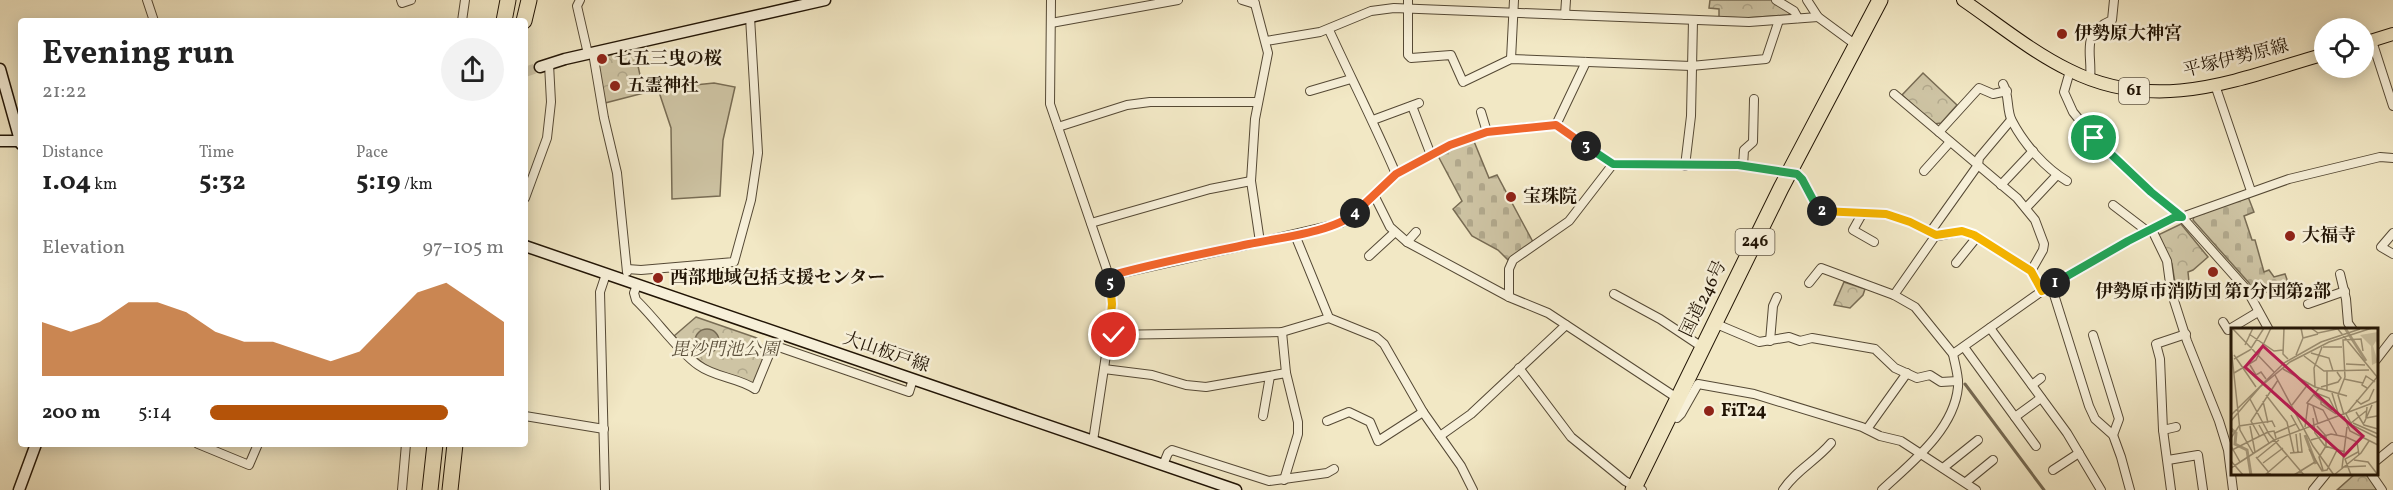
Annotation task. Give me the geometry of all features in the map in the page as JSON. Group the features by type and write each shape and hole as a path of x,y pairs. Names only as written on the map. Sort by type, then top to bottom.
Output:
{"highway":[{"path":"505,18 508,0"},
{"path":"525,18 529,0"},
{"name":"国道246号","path":"1637,489 1702,347 1880,0"},
{"path":"430,490 435,447"},
{"path":"450,490 455,447"}],"main road":[{"path":"544,65 750,17 788,4 825,0"},
{"name":"平塚伊勢原線","path":"1963,0 2070,71 2117,88 2151,92 2181,92 2215,85 2314,57"},
{"path":"2374,40 2393,34"},
{"path":"0,69 18,132"},
{"path":"0,141 18,142"},
{"name":"大山板戸線","path":"528,247 1232,489"},
{"path":"19,490 35,447"}],"street":[{"path":"147,0 153,18"},
{"path":"401,0 402,3 411,0"},
{"path":"462,18 465,0"},
{"path":"580,0 577,6 617,173 627,268 636,300 698,365 716,375 735,379 755,389 773,345 909,392 913,380"},
{"path":"1051,0 1050,104 1109,276 1112,304 1093,441"},
{"path":"1051,23 1178,0"},
{"path":"1242,0 1255,2 1268,53 1258,102 1251,181 1260,242"},
{"path":"1511,59 1514,0"},
{"path":"1565,15 1566,0"},
{"path":"1776,0 1794,11 1798,18"},
{"path":"1807,0 1818,17 1856,45"},
{"path":"2090,80 2090,40 2096,28 2112,20 2114,0"},
{"path":"1266,41 1329,30 1371,11 1408,4 1565,15 1749,22 1818,17"},
{"path":"1408,4 1408,55 1412,58 1450,55 1463,82 1511,59 1691,66 1766,59 1779,20"},
{"path":"627,268 641,270 734,262 751,200 758,153 750,17"},
{"path":"1685,166 1690,116 1693,20"},
{"path":"1329,30 1373,120 1396,174"},
{"path":"2374,57 2393,106"},
{"path":"1556,125 1586,62"},
{"path":"528,190 547,138 551,102 544,65"},
{"path":"2070,71 2064,92 2082,124 2151,192 2182,217 2247,290 2268,328"},
{"path":"1310,90 1351,79"},
{"path":"2215,85 2251,190"},
{"path":"1939,132 1979,88 1993,94 2005,88 2011,120 2033,151 2057,175 2067,181"},
{"path":"1894,94 2001,185 2035,219 2044,244 2031,271"},
{"path":"1743,166 1744,150 1753,142 1754,99"},
{"path":"1058,127 1127,105 1150,102 1258,102"},
{"path":"1373,120 1415,104 1431,155"},
{"path":"1481,112 1487,132"},
{"path":"1894,295 1978,165 1979,158 2011,120"},
{"path":"1109,276 1341,223 1396,174 1450,145 1487,132 1556,125 1613,164 1743,166 1797,174 1819,211 1841,210 1862,214 1886,214 1934,233 1962,231 1977,237 2031,271 2042,291"},
{"path":"1924,171 1950,142"},
{"path":"2001,185 2033,151"},
{"path":"1953,354 2051,285 2175,217 2182,217 2251,190 2325,169 2380,157 2393,158"},
{"path":"1509,297 1509,269 1513,260 1569,222 1613,164"},
{"path":"2026,208 2057,175"},
{"path":"1091,223 1210,189 1251,181"},
{"path":"1374,195 1395,233 1407,242 1509,297 1548,313 1677,398"},
{"path":"2113,205 2150,230 2167,261 2171,291 2228,450 2231,474"},
{"path":"1862,214 1853,230 1874,242"},
{"path":"1407,242 1416,232"},
{"path":"1369,256 1395,233"},
{"path":"2393,233 2381,247 2393,255"},
{"path":"1295,235 1329,318"},
{"path":"1956,263 1977,237"},
{"path":"1809,283 1821,268 1894,295 1915,307 1953,354 1958,381 1955,400 1944,424 1921,454 1882,490"},
{"path":"605,490 600,292 606,274"},
{"path":"2340,274 2348,324 2351,328"},
{"path":"2051,285 2089,406 2095,419 2113,435 2130,490"},
{"path":"2308,304 2344,291"},
{"path":"1614,294 1660,319 1702,347"},
{"path":"1770,341 1773,306 1777,297"},
{"path":"2238,328 2258,312"},
{"path":"1109,335 1282,332 1329,318 1376,337 1384,344 1423,412 1461,466 1473,490"},
{"path":"2223,322 2230,334"},
{"path":"1714,323 1759,342 1789,337 1800,341 1812,338 1875,349 1895,368 1917,378 1930,375 1941,382 1958,381"},
{"path":"1440,436 1471,414 1566,325"},
{"path":"1990,328 2079,453 2101,490"},
{"path":"1282,332 1286,373 1298,422 1298,434 1284,480"},
{"path":"2145,348 2186,334"},
{"path":"2093,335 2120,419 2113,435"},
{"path":"2378,358 2392,342"},
{"path":"2156,344 2162,376 2163,430 2174,490"},
{"path":"1964,347 2036,446"},
{"path":"2011,356 2020,349"},
{"path":"1104,369 1152,375 1186,385 1206,387 1286,373"},
{"path":"1519,369 1571,437 1637,489"},
{"path":"1867,429 1907,373"},
{"path":"1263,416 1270,376"},
{"path":"2032,385 2041,378"},
{"path":"1670,415 1677,418 1681,414 1698,384 1755,394 1901,441 1976,490"},
{"path":"2015,417 2041,398"},
{"path":"1327,421 1338,420 1349,412 1370,422 1375,443 1423,412"},
{"path":"528,416 604,429"},
{"path":"2163,430 2176,427"},
{"path":"1943,468 1975,440"},
{"path":"1783,490 1790,479 1822,454 1831,443"},
{"path":"205,447 249,465 257,447"},
{"path":"402,490 406,447"},
{"path":"2378,459 2393,447"},
{"path":"1163,465 1168,453 1172,450 1258,479 1284,480 1327,473 1334,469"},
{"path":"2053,470 2079,453"},
{"path":"2168,460 2198,455 2203,490"},
{"path":"1966,482 1990,465"},
{"path":"2231,475 2233,490"},
{"path":"2313,490 2325,475"},
{"path":"2373,475 2382,490"}],"green space":[{"path":"1710,0 1771,0 1790,11 1789,15 1719,17 1719,9 1709,8"},
{"path":"634,48 644,93 605,103 597,59"},
{"path":"1923,73 1957,105 1941,123 1934,124 1902,95"},
{"path":"714,83 735,87 723,140 720,196 672,199 671,128 659,92"},
{"path":"1473,139 1489,178 1497,175 1533,242 1508,260 1498,250 1472,236 1453,209 1462,201 1437,154"},
{"path":"2247,194 2254,212 2244,216 2252,240 2255,240 2264,272 2269,270 2274,277 2285,274 2289,285 2282,287 2279,285 2256,298 2249,283 2193,220 2194,216"},
{"path":"2181,224 2208,257 2188,272 2190,292 2177,296 2172,264 2158,235"},
{"path":"1844,282 1865,289 1863,295 1850,308 1834,305"},
{"name":"毘沙門池公園","path":"696,317 757,338 756,343 767,347 768,351 754,383 719,373 690,353 674,336"},
{"path":"2354,475 2369,475 2377,490 2337,490"}],"shaded area":[{"path":"707,329 712,330 718,336 718,346 712,352 707,353 702,352 696,346 695,341 696,336 702,330"}],"waterway":[{"path":"1965,384 2044,490"}],"tunnel":[{"path":"528,71 540,67"}],"place":[{"name":"伊勢原大神宮","path":"2062,34"},
{"name":"七五三曳の桜","path":"602,59"},
{"name":"五霊神社","path":"615,86"},
{"name":"宝珠院","path":"1511,197"},
{"name":"大福寺","path":"2290,236"},
{"name":"伊勢原市消防団 第1分団第2部","path":"2213,272"},
{"name":"西部地域包括支援センター","path":"658,278"},
{"name":"FiT24","path":"1709,411"}],"route":[{"path":"1114,335 1109,335 1112,304 1109,276 1341,223 1396,174 1450,145 1487,132 1556,125 1613,164 1738,165 1797,174 1819,211 1841,210 1862,214 1886,214 1910,222 1936,235 1962,231 1974,235 2026,270 2031,271 2042,291 2128,241 2175,217 2182,217 2122,166 2094,138"}]}
